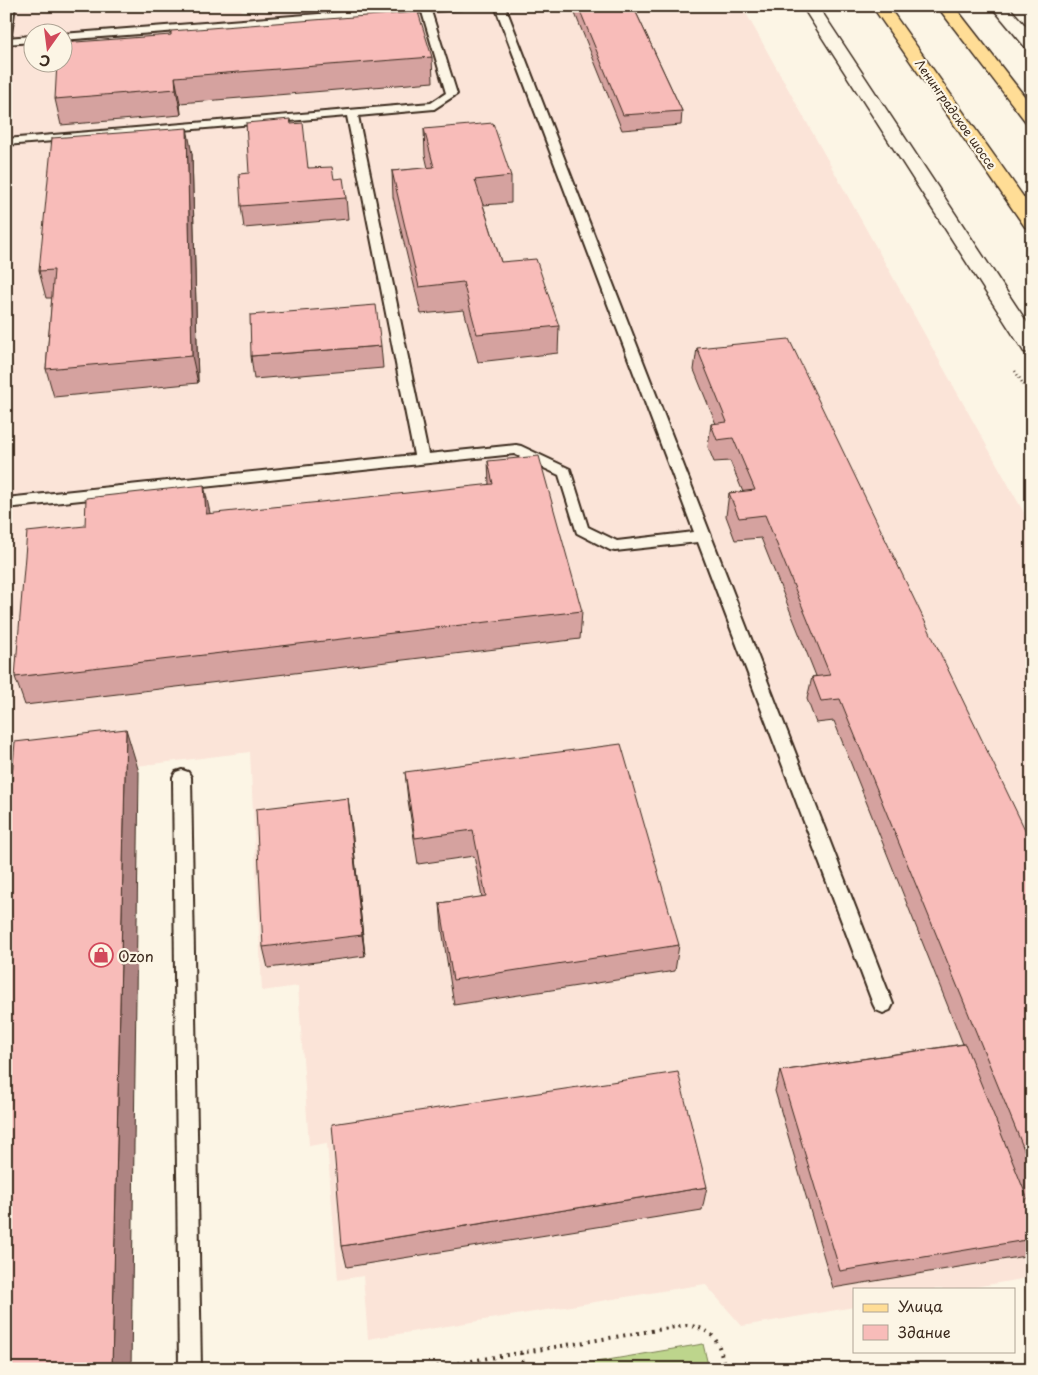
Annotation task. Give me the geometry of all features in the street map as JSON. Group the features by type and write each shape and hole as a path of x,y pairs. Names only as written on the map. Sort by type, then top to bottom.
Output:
{"main road":[{"path":"810,6 1032,347"},
{"name":"Ленинградское шоссе","path":"880,6 1032,223"},
{"path":"945,6 1032,118"},
{"path":"999,6 1032,44"}],"lane":[{"path":"6,34 10,6"},
{"path":"72,36 462,6"},
{"path":"500,6 883,1004"},
{"path":"6,142 434,106 452,94 426,9"},
{"path":"6,41 22,40"},
{"path":"352,113 422,459"},
{"path":"6,503 516,450 565,472 582,530 615,546 704,536"},
{"path":"182,777 190,1369"}],"path":[{"path":"423,1369 686,1325 702,1327 712,1334 719,1344 725,1369"},
{"path":"522,1353 524,1369"}],"shaded area":[{"path":"6,6 241,6 242,13 329,6 742,6 1032,527 1032,1289 1027,1278 970,1288 853,1288 853,1307 742,1326 705,1284 368,1339 363,1276 338,1280 327,1143 309,1146 298,986 262,991 250,752 6,782"}],"green space":[{"path":"703,1344 709,1369 554,1369"}],"building":[{"path":"578,6 633,6 682,111 623,115"},
{"path":"418,12 432,57 175,77 176,89 55,99 56,72 72,72 72,42 171,35 171,31"},
{"path":"290,119 291,124 303,123 308,168 332,167 334,179 343,178 346,198 241,206 239,174 249,173 246,123"},
{"path":"493,123 511,176 475,180 501,262 536,259 559,326 477,334 463,282 419,287 392,171 434,167 424,129"},
{"path":"187,128 192,356 46,369 54,270 39,271 52,138"},
{"path":"376,305 381,346 251,356 250,315"},
{"path":"789,339 1032,844 1032,1169 840,699 821,701 812,677 830,675 765,515 739,518 729,493 755,490 733,438 717,440 711,424 727,422 697,348"},
{"path":"539,456 582,611 15,677 27,532 85,526 86,498 204,485 206,514 493,484 488,461"},
{"path":"126,729 112,1369 6,1369 6,847 15,742"},
{"path":"621,744 679,945 453,980 440,903 486,896 473,830 415,838 405,772"},
{"path":"348,798 362,935 263,947 256,809"},
{"path":"965,1044 1032,1210 1032,1239 840,1271 780,1071"},
{"path":"678,1072 707,1187 342,1246 332,1124"}],"place":[{"name":"Ozon","path":"101,955"}]}
